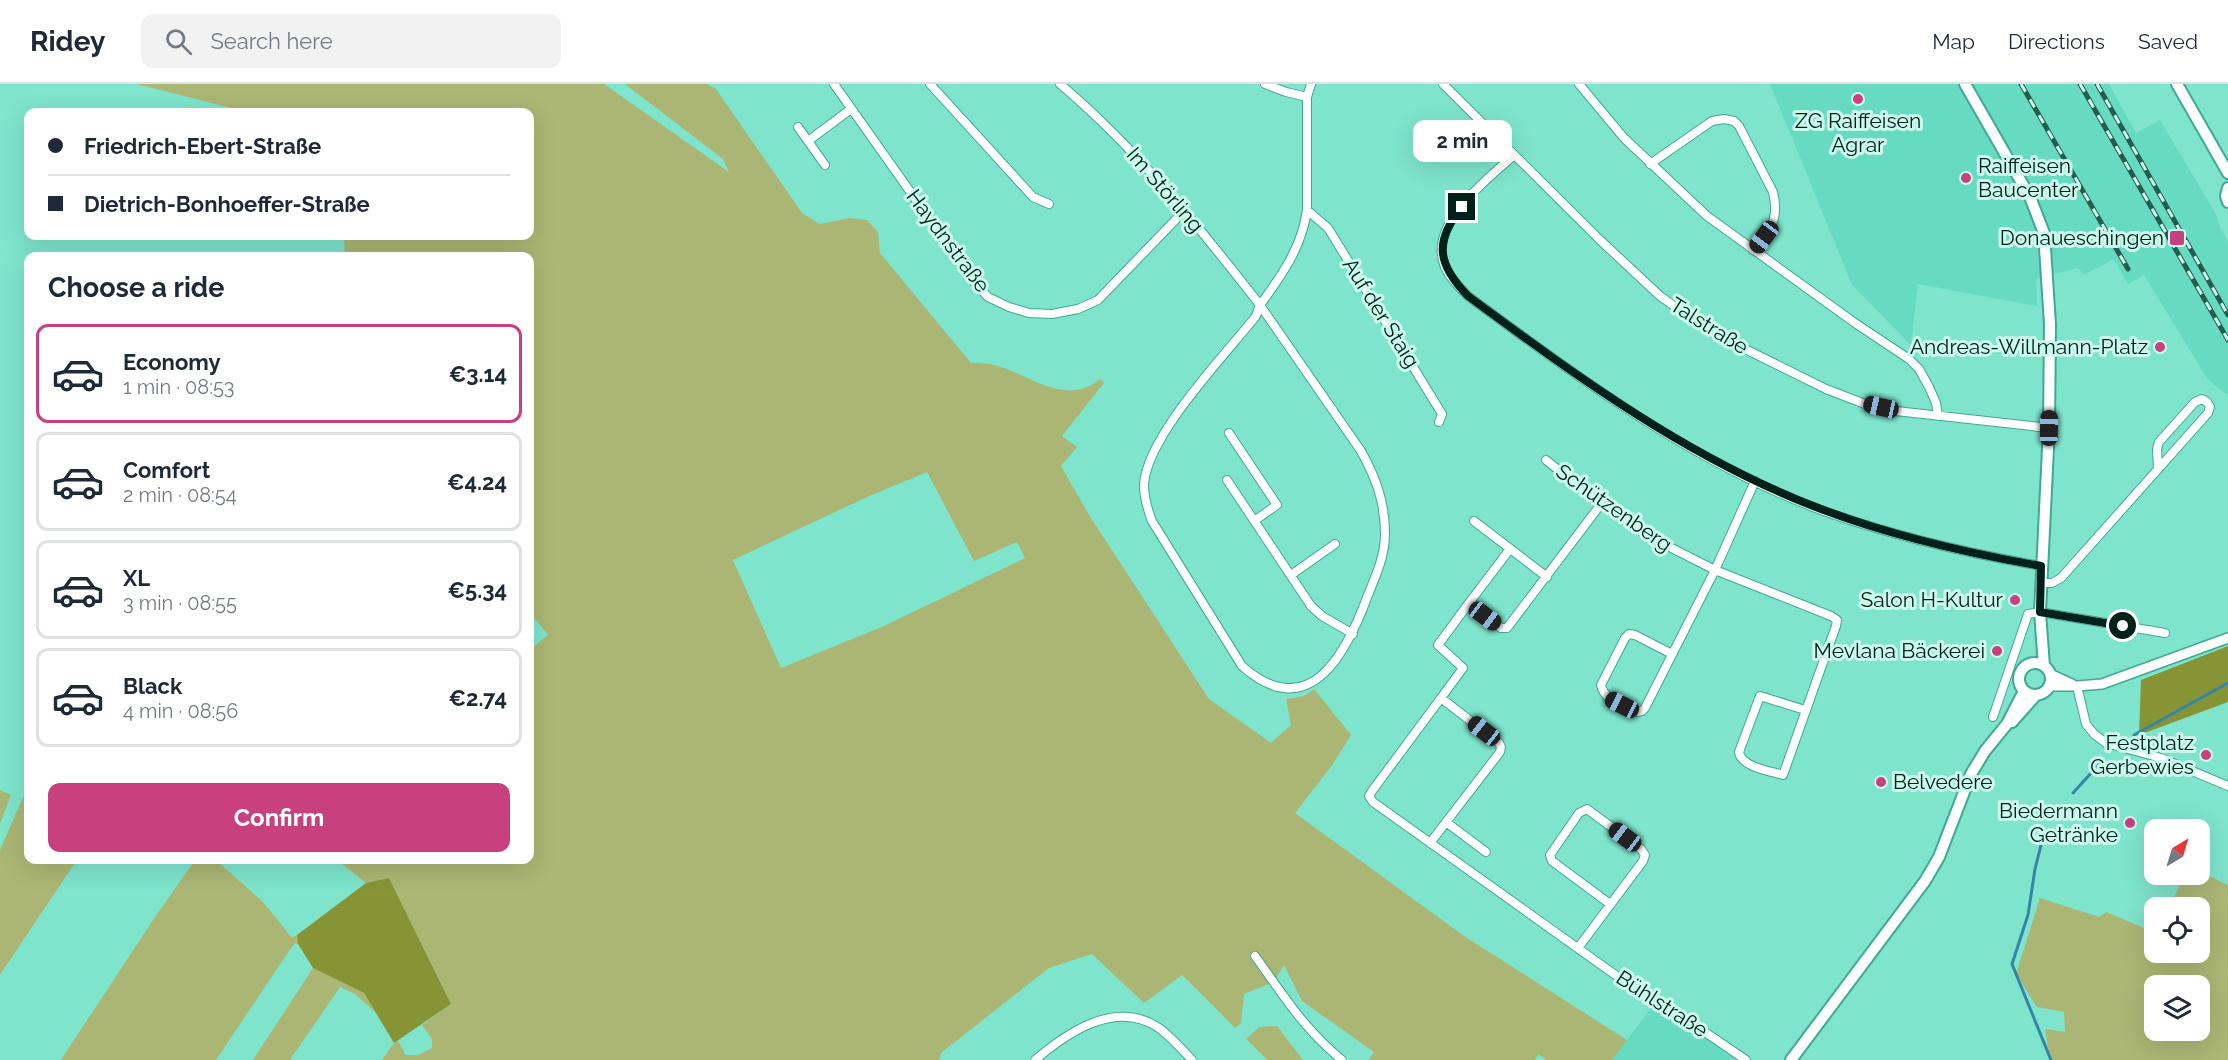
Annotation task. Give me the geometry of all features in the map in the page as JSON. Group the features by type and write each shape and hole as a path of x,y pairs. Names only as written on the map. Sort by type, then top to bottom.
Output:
{"main road":[{"path":"1965,84 2030,197 2044,234 2049,291 2049,428 2041,566 2040,631 2042,668 2050,686 2042,694 2036,696 2015,721 2007,724"},
{"path":"2177,84 2228,172"},
{"path":"2228,188 2226,196 2228,202"},
{"path":"2036,696 2024,691 2019,681 2020,674 2027,666 2042,668"},
{"path":"1791,1060 1925,881 1939,857 1971,774 1985,751 2007,724 2024,691"}],"street":[{"name":"Haydnstraße","path":"834,84 974,282 988,297 1009,307 1029,313 1052,314 1078,309 1098,300 1185,210"},
{"path":"930,84 1033,197 1049,204"},
{"name":"Im Störling","path":"1060,84 1120,139 1185,210 1260,305 1361,451 1375,475 1383,505 1384,553 1353,634 1343,651 1328,670 1314,681 1300,687 1269,684 1242,666 1152,521 1145,500 1144,483 1149,461 1173,419 1256,316 1260,305 1285,272 1296,250 1305,228 1307,210 1307,97 1311,84"},
{"path":"1265,84 1307,97"},
{"name":"Talstraße","path":"1443,84 1660,296 1711,332 1826,389 1865,404 1896,411 2049,428"},
{"path":"1579,84 1624,138 1707,216 1855,323 1909,359 1919,369 1929,387 1936,403 1938,416"},
{"path":"808,141 851,109"},
{"path":"1650,164 1712,121 1724,119 1734,121 1739,126 1773,192 1775,203 1774,223 1753,250"},
{"path":"798,127 825,165"},
{"path":"1514,155 1469,197 1454,216 1446,232 1441,248 1445,266 1454,281 1468,296 1583,381 1665,433 1755,481 1820,509 1863,524 1966,553 2041,566"},
{"name":"Auf der Staig","path":"1307,210 1328,228 1413,364 1442,414 1439,422"},
{"path":"2041,583 2052,583 2061,578 2208,413 2210,407 2207,402 2202,399 2195,402 2159,442 2158,469"},
{"path":"1229,433 1277,505 1254,520"},
{"name":"Schützenberg","path":"1546,460 1601,504 1648,536 1715,570 1832,616 1837,620 1805,710"},
{"path":"1227,480 1311,606 1322,616 1353,634"},
{"path":"1672,654 1629,634 1601,685 1603,692 1637,712 1642,711 1672,654 1715,570 1755,481"},
{"path":"1510,549 1469,603 1501,628 1507,628 1601,504"},
{"path":"1474,521 1547,577"},
{"path":"1291,575 1335,544"},
{"name":"Bühlstraße","path":"1469,603 1438,645 1463,668 1369,796 1373,802 1649,999 1680,1015 1746,1060"},
{"path":"1993,717 2028,614 2040,612 2164,633"},
{"path":"2050,686 2077,687 2102,684 2228,638"},
{"path":"2042,668 2077,687"},
{"path":"2077,687 2086,724 2106,743 2161,758 2228,786"},
{"path":"1760,696 1805,710 1783,775 1744,762 1740,757 1739,752 1760,696"},
{"path":"1430,843 1500,752 1501,747 1499,743 1441,698"},
{"path":"1578,948 1643,861 1645,855 1641,849 1587,809 1579,813 1550,855 1552,861 1610,904"},
{"path":"1446,822 1486,852"},
{"path":"1255,956 1314,1037 1342,1060"},
{"path":"1035,1060 1083,1027 1099,1020 1119,1016 1135,1018 1158,1027 1192,1060"}],"shaded area":[{"path":"137,84 604,84 729,172 723,159 625,84 707,84 716,89 802,213 820,224 850,218 867,220 878,232 880,253 971,363 990,364 1004,368 1059,389 1073,390 1087,387 1100,379 1104,383 1062,436 1077,447 1061,466 1089,515 1209,699 1271,743 1291,725 1286,699 1304,696 1314,689 1351,735 1333,764 1295,813 1464,936 1627,1040 1612,1060 1547,1060 1538,1054 1535,1060 1369,1060 1374,1052 1302,1001 1284,965 1274,982 1244,994 1241,1023 1235,1028 1182,975 1144,1003 1092,954 1049,968 942,1052 939,1060 382,1060 398,1041 406,1055 418,1055 432,1048 432,1039 422,1025 451,1004 389,878 366,883 342,864 534,864 534,647 548,635 534,618 534,252 345,252 344,240 534,240 534,108 231,108","holes":["927,472 974,561 1017,542 1025,558 884,626 781,668 733,560 867,497"]},
{"path":"1770,84 2109,84 2136,133 2160,120 2216,214 2228,241 2228,395 2208,380 2144,275 2128,284 2114,259 2084,275 2078,268 2036,279 2037,306 1918,284 1911,345 1852,285"},
{"path":"2228,646 2228,702 2139,735 2141,680"},
{"path":"0,790 11,795 0,824"},
{"path":"24,795 24,864 74,864 0,975 0,850"},
{"path":"192,864 220,864 264,903 292,938 297,935 298,944 295,943 291,948 216,1060 61,1060"},
{"path":"2210,876 2228,885 2228,1060 2050,1060 2045,1029 2065,1032 2064,1012 2037,1007 2016,974 2040,898 2099,917 2106,912 2144,928 2144,963 2210,963 2210,897 2174,897 2180,885 2210,885"},
{"path":"389,878 451,1004 394,1043 364,993 313,968 298,944 297,935 366,883"},
{"path":"313,968 364,993 376,1013 355,994 340,987 290,1060 253,1060"},
{"path":"1654,1004 1676,1016 1740,1060 1612,1060"},
{"path":"1277,1026 1303,1060 1267,1060 1246,1039 1259,1027"}],"waterway":[{"path":"2134,735 2228,683"},
{"path":"2073,793 2102,761"},
{"path":"2041,845 2028,915 2012,964 2051,1060"}],"railway":[{"path":"2021,84 2128,269"},
{"path":"2080,84 2228,340"},
{"path":"2097,84 2228,315"}],"place":[{"name":"ZG Raiffeisen Agrar","path":"1858,99"},
{"name":"Raiffeisen Baucenter","path":"1966,178"},
{"name":"Donaueschingen","path":"2177,238"},
{"name":"Andreas-Willmann-Platz","path":"2160,347"},
{"name":"Salon H-Kultur","path":"2015,600"},
{"name":"Mevlana Bäckerei","path":"1997,651"},
{"name":"Festplatz Gerbewies","path":"2206,755"},
{"name":"Belvedere","path":"1881,782"},
{"name":"Biedermann Getränke","path":"2130,823"}],"route":[{"path":"1462,207 1454,216 1441,248 1445,266 1454,281 1468,296 1583,381 1665,433 1755,481 1820,509 1863,524 1966,553 2041,566 2040,612 2123,626"}]}
